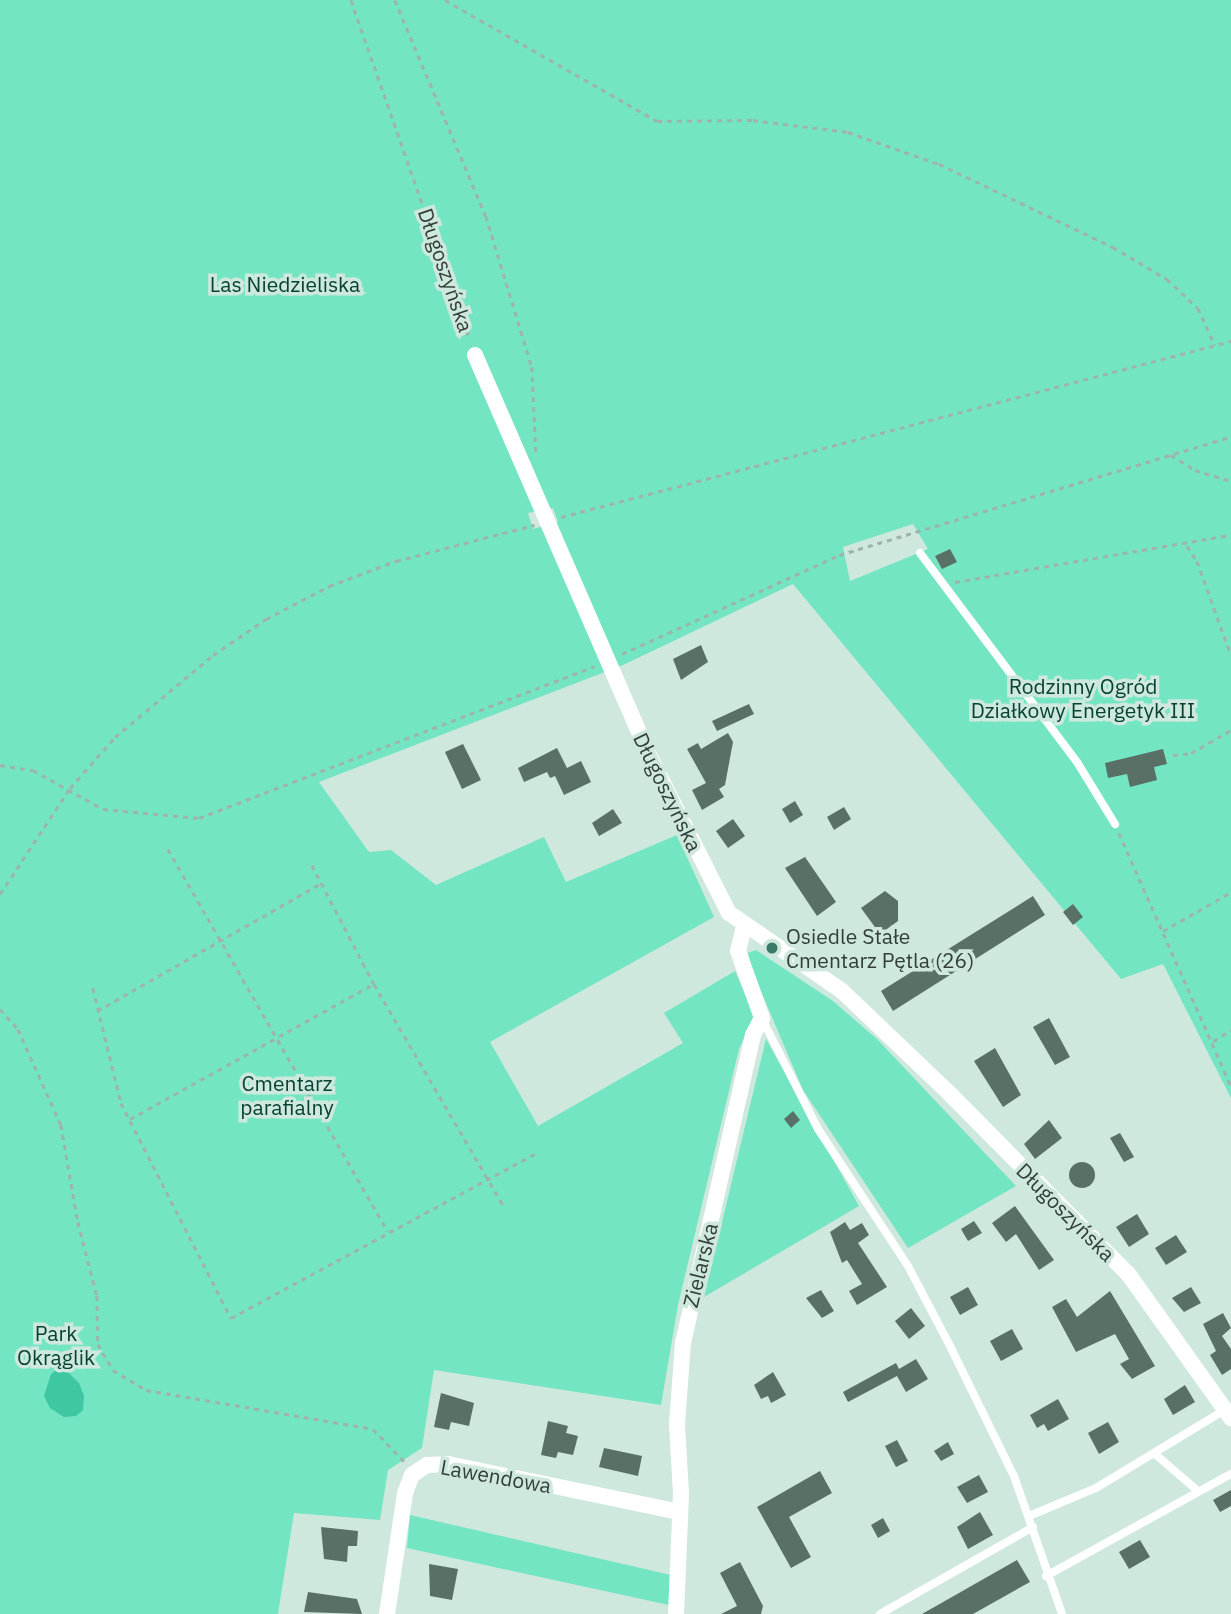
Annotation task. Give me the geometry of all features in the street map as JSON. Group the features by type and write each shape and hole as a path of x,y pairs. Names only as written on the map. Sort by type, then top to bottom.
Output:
{"street":[{"name":"Długoszyńska","path":"475,355 544,522 607,661 702,863 729,913 744,927 842,991 948,1092 1129,1275 1228,1414"},
{"path":"744,927 738,951 762,1018"},
{"name":"Zielarska","path":"676,1614 680,1512 677,1424 690,1299 753,1035 762,1018"},
{"name":"Lawendowa","path":"387,1614 405,1493 412,1475 427,1465 448,1464 680,1512"}],"lane":[{"path":"920,552 941,584 1077,762 1115,824"},
{"path":"762,1018 818,1129 908,1266 1014,1476 1033,1527 1046,1576 1062,1614"},
{"path":"1029,1516 1096,1488 1228,1414"},
{"path":"1155,1454 1198,1491"},
{"path":"1046,1576 1231,1474"},
{"path":"880,1614 1033,1527"}],"path":[{"name":"Długoszyńska","path":"351,0 475,355"},
{"path":"395,0 486,215 532,367 536,458"},
{"path":"445,0 657,121 753,120 848,132 939,164 1113,247 1167,279 1198,308 1215,346"},
{"path":"0,894 70,788 115,737 165,693 266,619 329,586 396,561 1231,341"},
{"path":"0,765 33,769 103,808 199,818 607,661 839,555 1231,437"},
{"path":"1171,455 1195,470 1231,481"},
{"path":"941,584 1187,546 1231,535"},
{"path":"1187,546 1197,561 1231,655"},
{"path":"1173,755 1191,753 1231,730"},
{"path":"1115,824 1231,1086"},
{"path":"168,849 388,1232"},
{"path":"312,865 374,984 503,1205"},
{"path":"97,1011 321,883"},
{"path":"1163,931 1231,892"},
{"path":"130,1119 374,984"},
{"path":"93,988 121,1103 231,1318 538,1152"},
{"path":"0,1009 27,1046 61,1125 78,1222 97,1296 98,1344 113,1370 146,1390 373,1429 398,1451 412,1475"},
{"path":"1211,1041 1231,1030"}],"green space":[{"path":"0,0 1231,0 1231,1098 1163,964 1121,979 793,584 623,665 319,782 369,852 391,850 436,885 544,837 566,882 677,835 714,917 490,1042 538,1126 683,1043 664,1013 735,971 754,1015 739,1049 678,1305 661,1405 434,1370 422,1448 388,1470 380,1520 294,1513 278,1614 0,1614","holes":["553,508 558,522 533,529 528,513","913,524 928,549 850,581 843,547"]},
{"path":"756,950 833,1001 877,1039 1016,1186 908,1248 803,1090 751,968 748,953"},
{"path":"766,1039 859,1206 704,1297"},
{"path":"410,1515 671,1575 669,1605 407,1548"}],"shaded area":[{"path":"62,1366 79,1383 84,1396 83,1410 76,1416 64,1417 50,1408 44,1396 51,1374"}],"building":[{"path":"950,549 957,562 942,569 935,556"},
{"path":"701,645 708,662 681,680 673,659"},
{"path":"749,704 754,714 717,731 712,721"},
{"path":"728,733 733,742 725,785 719,789 724,797 702,810 692,790 706,783 687,749 698,743 701,749"},
{"path":"463,744 481,780 462,789 445,752"},
{"path":"557,748 567,768 581,761 591,782 564,795 555,776 550,778 547,772 524,782 518,768"},
{"path":"1163,749 1167,764 1154,767 1157,780 1130,787 1127,774 1108,778 1105,763"},
{"path":"795,801 803,815 790,823 782,809"},
{"path":"844,807 851,819 834,830 827,817"},
{"path":"613,809 622,823 599,836 592,823"},
{"path":"733,819 745,836 728,848 716,831"},
{"path":"805,857 836,902 817,916 785,868"},
{"path":"885,891 898,901 898,921 880,934 861,908"},
{"path":"1033,896 1045,915 893,1011 881,991"},
{"path":"1073,904 1083,917 1073,925 1063,912"},
{"path":"1049,1018 1070,1057 1055,1065 1033,1027"},
{"path":"995,1048 1021,1095 1003,1107 974,1061"},
{"path":"793,1111 800,1120 791,1128 784,1119"},
{"path":"1049,1120 1062,1138 1035,1159 1024,1144"},
{"path":"1120,1133 1134,1157 1124,1162 1110,1138"},
{"path":"1082,1162 1091,1166 1095,1175 1091,1184 1082,1188 1073,1184 1069,1175 1073,1166"},
{"path":"1015,1206 1054,1260 1039,1270 1016,1234 1006,1242 992,1223"},
{"path":"1137,1214 1149,1234 1129,1247 1116,1227"},
{"path":"974,1221 982,1233 968,1241 961,1229"},
{"path":"845,1222 850,1230 862,1223 869,1235 858,1243 887,1287 857,1305 849,1291 862,1284 847,1260 842,1263 830,1232"},
{"path":"1176,1235 1187,1252 1166,1265 1155,1248"},
{"path":"968,1287 978,1305 960,1315 950,1297"},
{"path":"1191,1287 1201,1303 1184,1312 1172,1298"},
{"path":"821,1290 834,1311 822,1318 806,1298"},
{"path":"1110,1291 1155,1366 1132,1379 1120,1364 1129,1359 1115,1334 1076,1352 1052,1307 1066,1299 1077,1317"},
{"path":"911,1308 925,1326 909,1339 895,1321"},
{"path":"1223,1313 1231,1328 1222,1336 1231,1349 1231,1369 1222,1375 1210,1355 1216,1351 1203,1324"},
{"path":"1012,1329 1023,1349 1001,1361 990,1341"},
{"path":"916,1359 928,1379 906,1392 897,1376 848,1402 843,1392 896,1363 899,1369"},
{"path":"773,1372 786,1395 771,1403 768,1396 761,1399 754,1385"},
{"path":"1185,1385 1195,1402 1173,1415 1164,1399"},
{"path":"441,1393 474,1403 469,1426 451,1422 449,1430 434,1427"},
{"path":"1058,1399 1069,1419 1048,1431 1044,1424 1037,1428 1030,1415"},
{"path":"548,1421 568,1426 566,1433 578,1436 573,1455 558,1452 556,1458 541,1455"},
{"path":"1108,1422 1119,1442 1099,1454 1088,1433"},
{"path":"897,1440 908,1461 896,1467 885,1446"},
{"path":"948,1442 954,1454 941,1461 934,1451"},
{"path":"604,1448 642,1456 638,1476 599,1467"},
{"path":"820,1471 832,1493 789,1517 811,1557 791,1568 757,1507"},
{"path":"979,1475 988,1492 967,1503 957,1487"},
{"path":"1231,1490 1231,1506 1220,1512 1213,1500"},
{"path":"980,1512 993,1535 968,1549 957,1527"},
{"path":"883,1518 890,1531 878,1538 871,1525"},
{"path":"321,1527 358,1531 357,1546 348,1546 347,1562 324,1559"},
{"path":"1140,1540 1150,1557 1129,1569 1119,1552"},
{"path":"1017,1560 1030,1582 973,1614 922,1614"},
{"path":"740,1562 763,1606 761,1614 721,1614 737,1606 720,1573"},
{"path":"429,1564 458,1569 452,1600 430,1596"},
{"path":"308,1592 357,1599 362,1614 304,1612"}],"place":[{"name":"Osiedle Stałe Cmentarz Pętla (26)","path":"772,948"}],"park label":[{"name":"Las Niedzieliska","path":"285,284"},
{"name":"Rodzinny Ogród Działkowy Energetyk III","path":"1083,698"},
{"name":"Cmentarz parafialny","path":"287,1095"},
{"name":"Park Okrąglik","path":"56,1345"}]}
